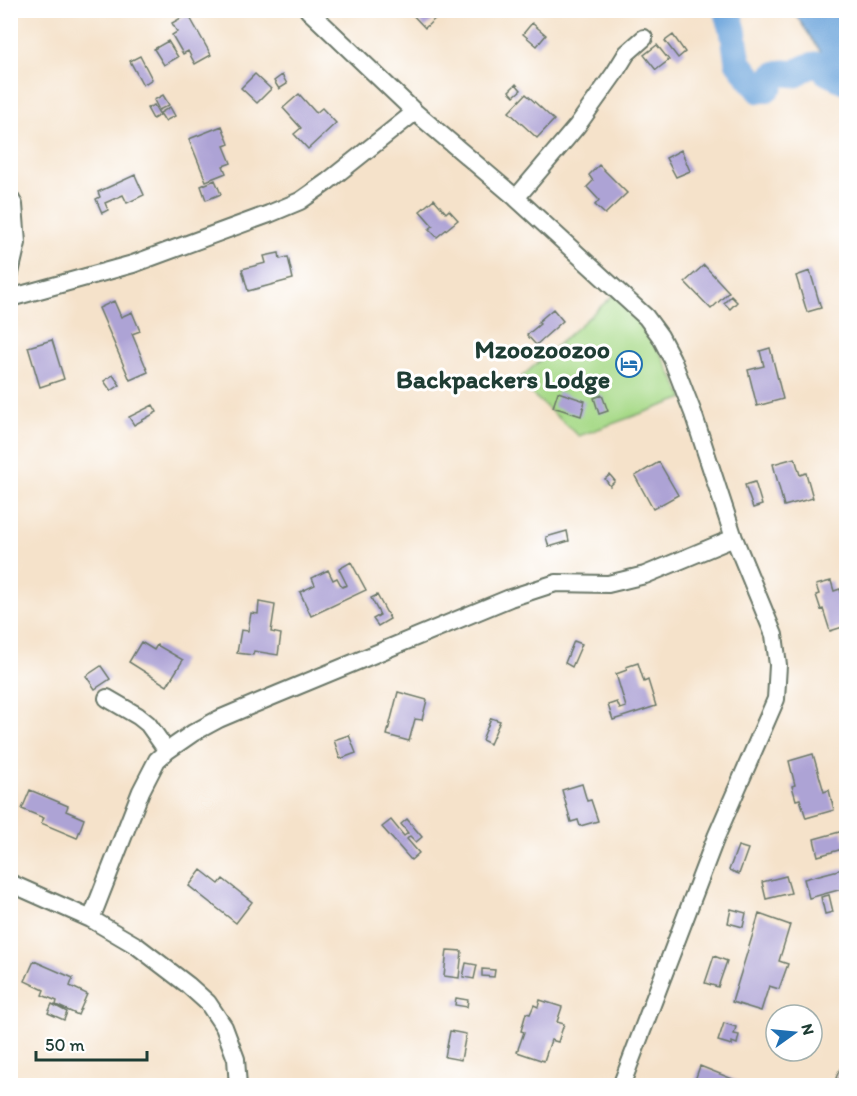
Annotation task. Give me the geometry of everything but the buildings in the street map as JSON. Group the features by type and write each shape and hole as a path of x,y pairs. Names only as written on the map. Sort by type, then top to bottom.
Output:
{"street":[{"path":"308,10 415,112 516,198 646,317 672,358 693,413 734,538 774,635 778,665 776,699 716,837 621,1086"},
{"path":"516,198 577,126 627,53 644,38"},
{"path":"10,298 133,264 300,201 415,112"},
{"path":"10,198 14,205 17,243 10,273"},
{"path":"91,919 141,791 157,760 193,733 219,719 510,597 556,583 608,584 645,575 734,538"},
{"path":"106,698 148,724 167,751"},
{"path":"10,883 91,919 137,946 188,984 208,1003 224,1027 236,1059 238,1086"}],"green space":[{"path":"616,293 640,314 684,398 579,436 517,381"}],"water":[{"path":"793,11 846,11 846,89"}],"waterway":[{"path":"727,10 738,62 760,90 766,89 776,75 796,74 804,68 815,65 822,65 827,72 846,81"}],"place":[{"name":"Mzoozoozoo Backpackers Lodge","path":"629,364"}]}
